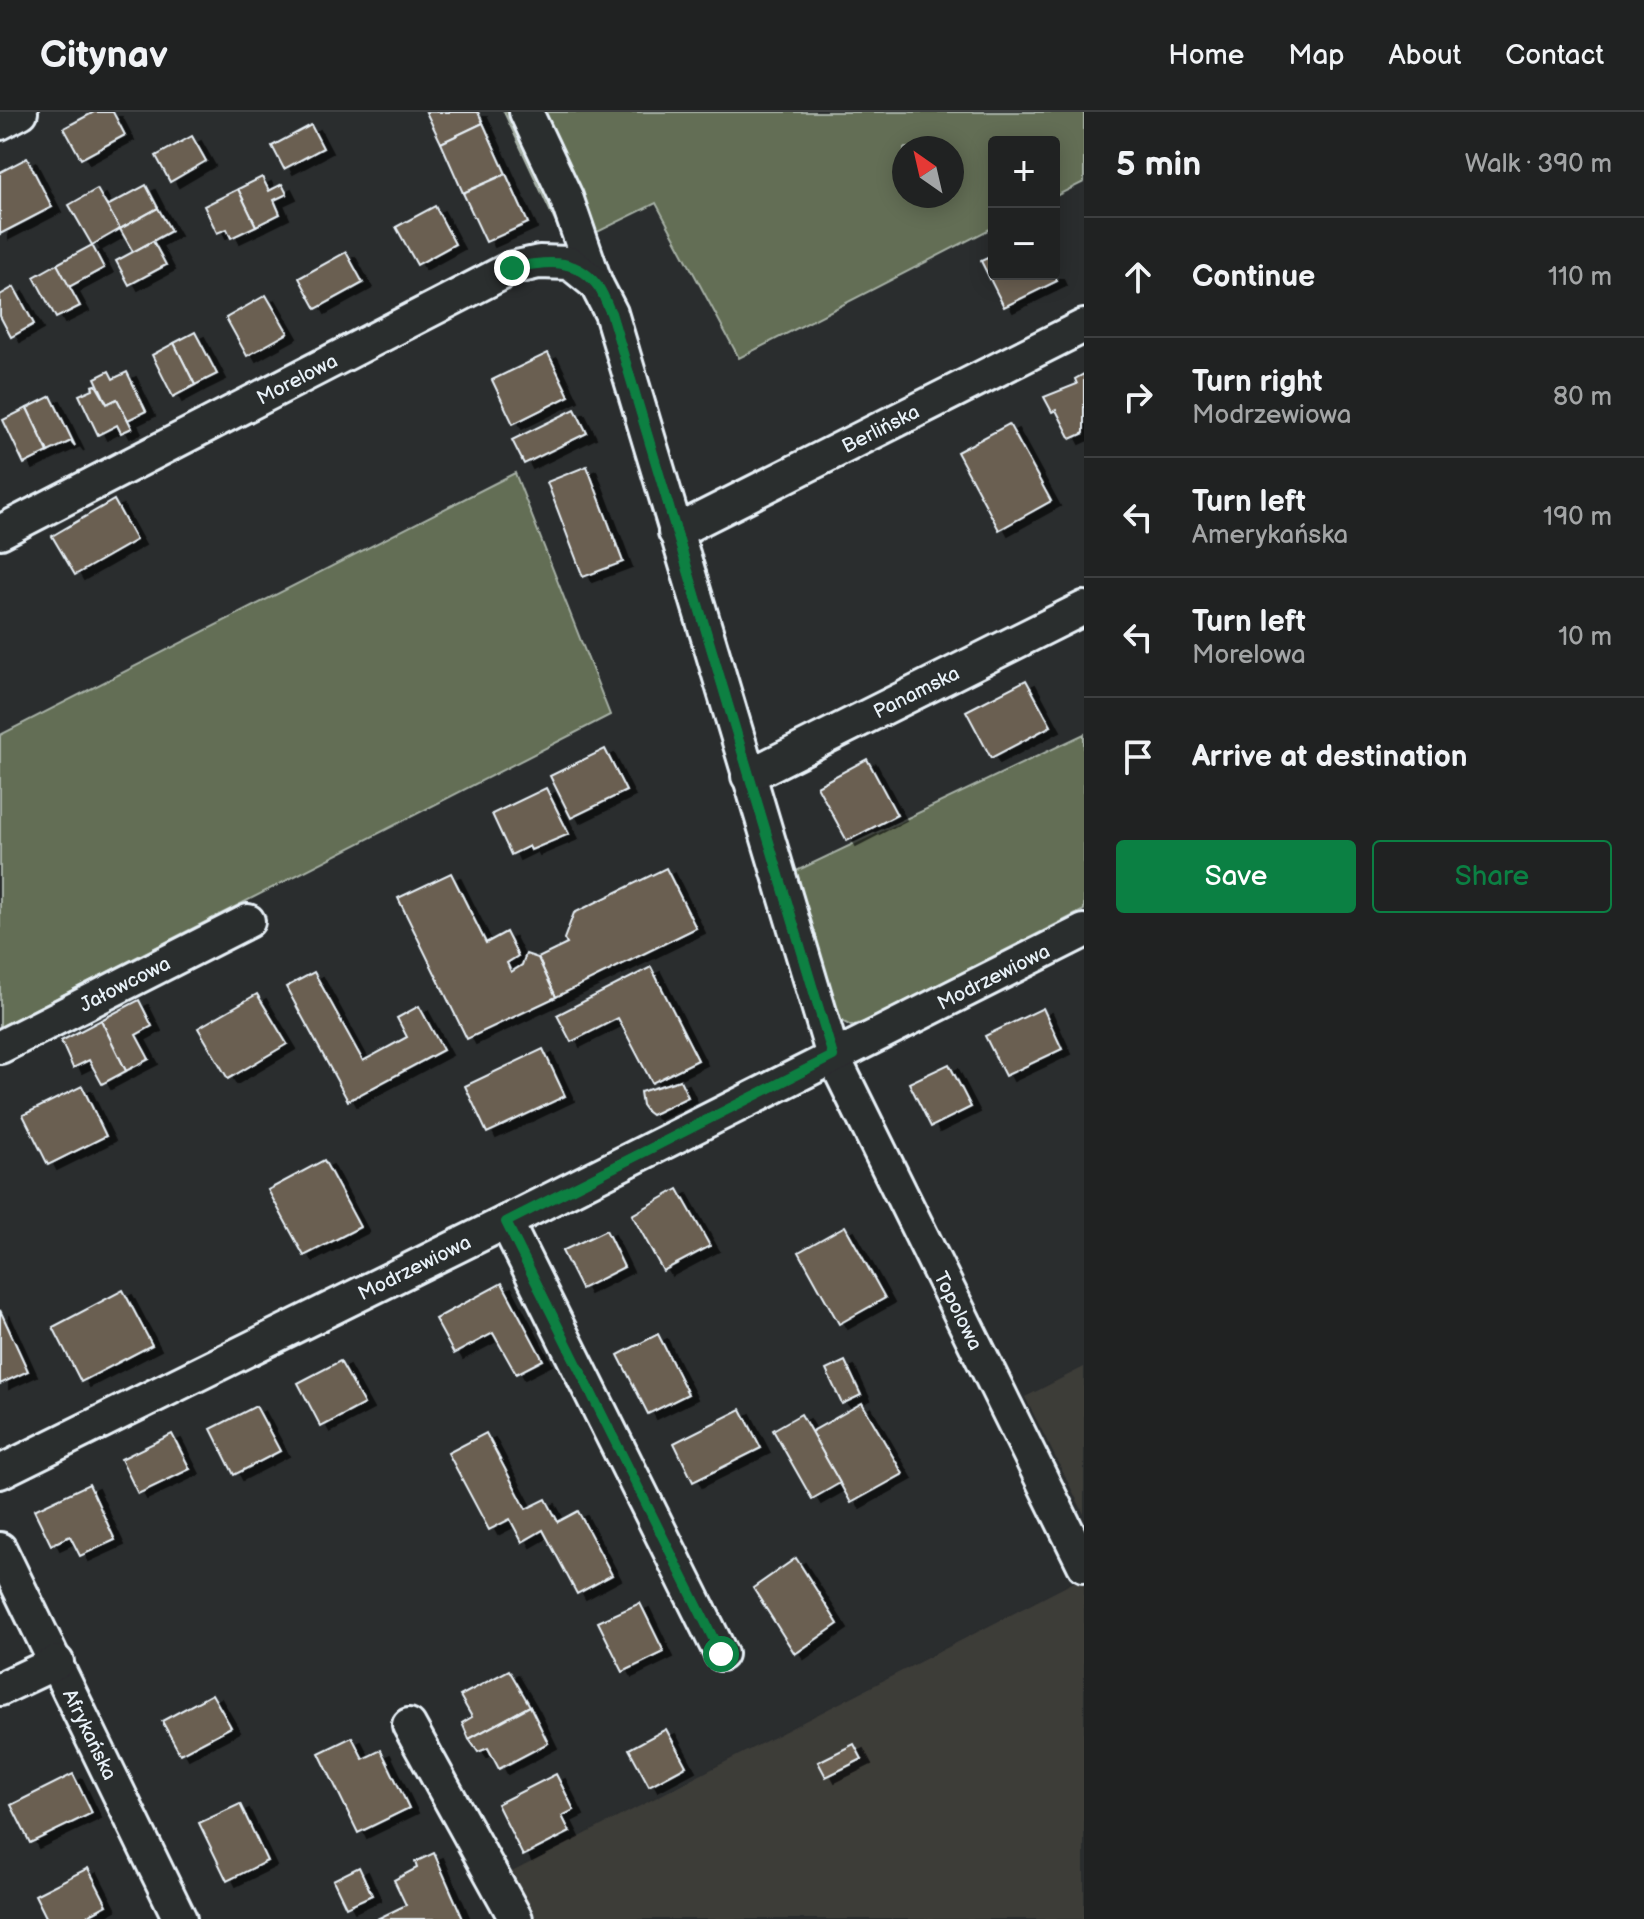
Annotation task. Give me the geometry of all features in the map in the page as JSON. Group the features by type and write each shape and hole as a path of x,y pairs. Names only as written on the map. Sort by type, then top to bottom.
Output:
{"street":[{"path":"0,123 21,112"},
{"name":"Topolowa","path":"526,112 566,197 596,284 611,313 833,1056 1084,1565"},
{"name":"Morelowa","path":"0,532 512,268 539,262 570,263 596,284"},
{"name":"Berlińska","path":"675,532 1084,326"},
{"name":"Panamska","path":"748,776 1084,608"},
{"name":"Jałowcowa","path":"0,1047 248,921"},
{"name":"Modrzewiowa","path":"0,1472 1084,931"},
{"path":"506,1222 721,1654"},
{"name":"Afrykańska","path":"0,1549 180,1919"},
{"path":"0,1689 57,1662"},
{"path":"409,1725 516,1919"}],"shaded area":[{"path":"1084,1367 1084,1514 1025,1397"},
{"path":"1084,1577 1084,1919 536,1919 510,1873"}],"green space":[{"path":"504,112 1084,112 1084,182 1060,194 1060,136 988,136 988,230 739,358 656,203 567,247"},
{"path":"515,473 610,715 0,1027 0,735"},
{"path":"1084,734 1084,910 867,1021 851,1026 838,1019 792,873"}],"building":[{"path":"94,112 113,112 125,135 81,159 64,128"},
{"path":"426,112 478,112 483,123 441,143"},
{"path":"483,123 506,174 463,193 441,143"},
{"path":"311,125 323,148 284,169 272,146"},
{"path":"192,136 206,161 170,182 156,156"},
{"path":"27,158 52,207 0,234 0,172"},
{"path":"506,174 528,223 486,242 463,193"},
{"path":"262,177 269,191 282,184 287,194 274,200 280,214 256,226 238,189"},
{"path":"146,185 158,208 120,229 107,206"},
{"path":"97,189 120,229 92,245 69,205"},
{"path":"238,189 256,226 231,238 227,229 217,233 204,206"},
{"path":"435,206 455,244 417,265 396,227"},
{"path":"158,208 171,231 133,252 120,229"},
{"path":"153,241 166,265 129,285 116,261"},
{"path":"92,245 104,268 69,287 57,264"},
{"path":"346,252 363,283 316,309 299,278"},
{"path":"988,258 988,275 981,261"},
{"path":"57,264 80,306 56,318 34,277"},
{"path":"990,280 1057,280 1057,281 1004,307"},
{"path":"14,287 34,324 11,337 0,316 0,295"},
{"path":"266,295 288,333 247,356 226,318"},
{"path":"195,332 217,374 195,385 174,343"},
{"path":"174,343 195,385 173,397 152,355"},
{"path":"548,353 569,396 513,424 492,380"},
{"path":"109,371 113,379 127,372 146,411 128,420 117,399 107,404 95,378"},
{"path":"1084,374 1084,433 1071,439 1056,410 1052,412 1044,397 1077,384 1075,379"},
{"path":"96,385 107,404 117,399 132,428 121,433 117,425 98,435 79,395"},
{"path":"51,396 75,446 71,441 48,452 27,408"},
{"path":"27,408 48,452 24,464 3,420"},
{"path":"575,409 587,433 524,464 512,440"},
{"path":"1009,424 1051,501 999,530 957,452"},
{"path":"587,466 623,562 583,577 547,482"},
{"path":"114,500 136,540 75,575 52,536"},
{"path":"1026,680 1051,726 991,758 966,711"},
{"path":"605,749 626,791 571,818 550,776"},
{"path":"867,759 897,815 847,841 817,786"},
{"path":"546,788 569,834 511,855 492,814"},
{"path":"666,868 696,928 556,997 538,958 567,944 564,939 574,913"},
{"path":"451,873 486,943 506,932 518,956 507,963 511,972 522,965 526,954 538,958 556,997 467,1039 398,898"},
{"path":"651,967 698,1060 652,1083 618,1018 571,1042 557,1015"},
{"path":"314,972 363,1061 407,1037 397,1018 419,1006 443,1050 348,1101 286,987"},
{"path":"257,994 287,1044 228,1079 198,1028"},
{"path":"139,1000 152,1026 136,1035 149,1059 126,1071 101,1020"},
{"path":"1043,1008 1062,1049 1005,1076 985,1036"},
{"path":"101,1020 126,1071 102,1084 89,1060 73,1068 61,1041"},
{"path":"543,1049 565,1096 487,1133 465,1086"},
{"path":"949,1064 971,1107 931,1127 909,1083"},
{"path":"680,1080 688,1097 651,1115 647,1112 642,1105 640,1092"},
{"path":"82,1086 106,1136 48,1165 23,1115"},
{"path":"324,1160 360,1227 304,1256 268,1190"},
{"path":"678,1189 710,1246 663,1271 632,1215"},
{"path":"845,1226 885,1298 839,1324 799,1252"},
{"path":"606,1230 624,1267 581,1289 562,1251"},
{"path":"502,1283 543,1360 516,1374 493,1333 454,1354 435,1319"},
{"path":"123,1290 152,1345 81,1382 53,1327"},
{"path":"0,1310 28,1371 0,1384"},
{"path":"658,1334 688,1394 648,1414 618,1355"},
{"path":"340,1361 364,1404 321,1427 298,1383"},
{"path":"845,1361 861,1395 842,1404 826,1370"},
{"path":"862,1403 903,1474 851,1503 811,1432"},
{"path":"256,1406 280,1451 234,1475 211,1429"},
{"path":"741,1409 761,1448 693,1482 674,1443"},
{"path":"801,1414 840,1483 812,1499 773,1430"},
{"path":"486,1433 526,1509 546,1499 558,1522 578,1511 612,1575 577,1594 543,1530 522,1542 510,1519 489,1530 448,1453"},
{"path":"172,1434 190,1469 138,1494 121,1459"},
{"path":"89,1484 115,1540 80,1556 70,1536 51,1545 34,1510"},
{"path":"796,1558 838,1624 795,1654 753,1588"},
{"path":"640,1603 664,1652 623,1672 598,1622"},
{"path":"509,1670 530,1706 469,1739 462,1723 472,1717 460,1696"},
{"path":"212,1694 231,1727 180,1754 162,1721"},
{"path":"530,1706 548,1743 499,1769 488,1748 478,1752 469,1739"},
{"path":"666,1729 686,1766 649,1786 629,1749"},
{"path":"352,1737 363,1759 381,1750 409,1808 358,1833 319,1753"},
{"path":"854,1744 862,1759 826,1777 818,1762"},
{"path":"73,1774 92,1813 30,1843 11,1805"},
{"path":"556,1774 574,1810 562,1816 570,1832 523,1856 497,1804"},
{"path":"240,1804 267,1861 227,1881 199,1823"},
{"path":"434,1853 463,1919 377,1919 406,1905 394,1880 417,1868 415,1862"},
{"path":"359,1867 372,1895 346,1907 333,1880"},
{"path":"88,1868 107,1905 81,1919 47,1919 35,1895"}],"route":[{"path":"512,268 539,262 570,263 596,284 611,313 833,1056 506,1222 721,1654"}]}
